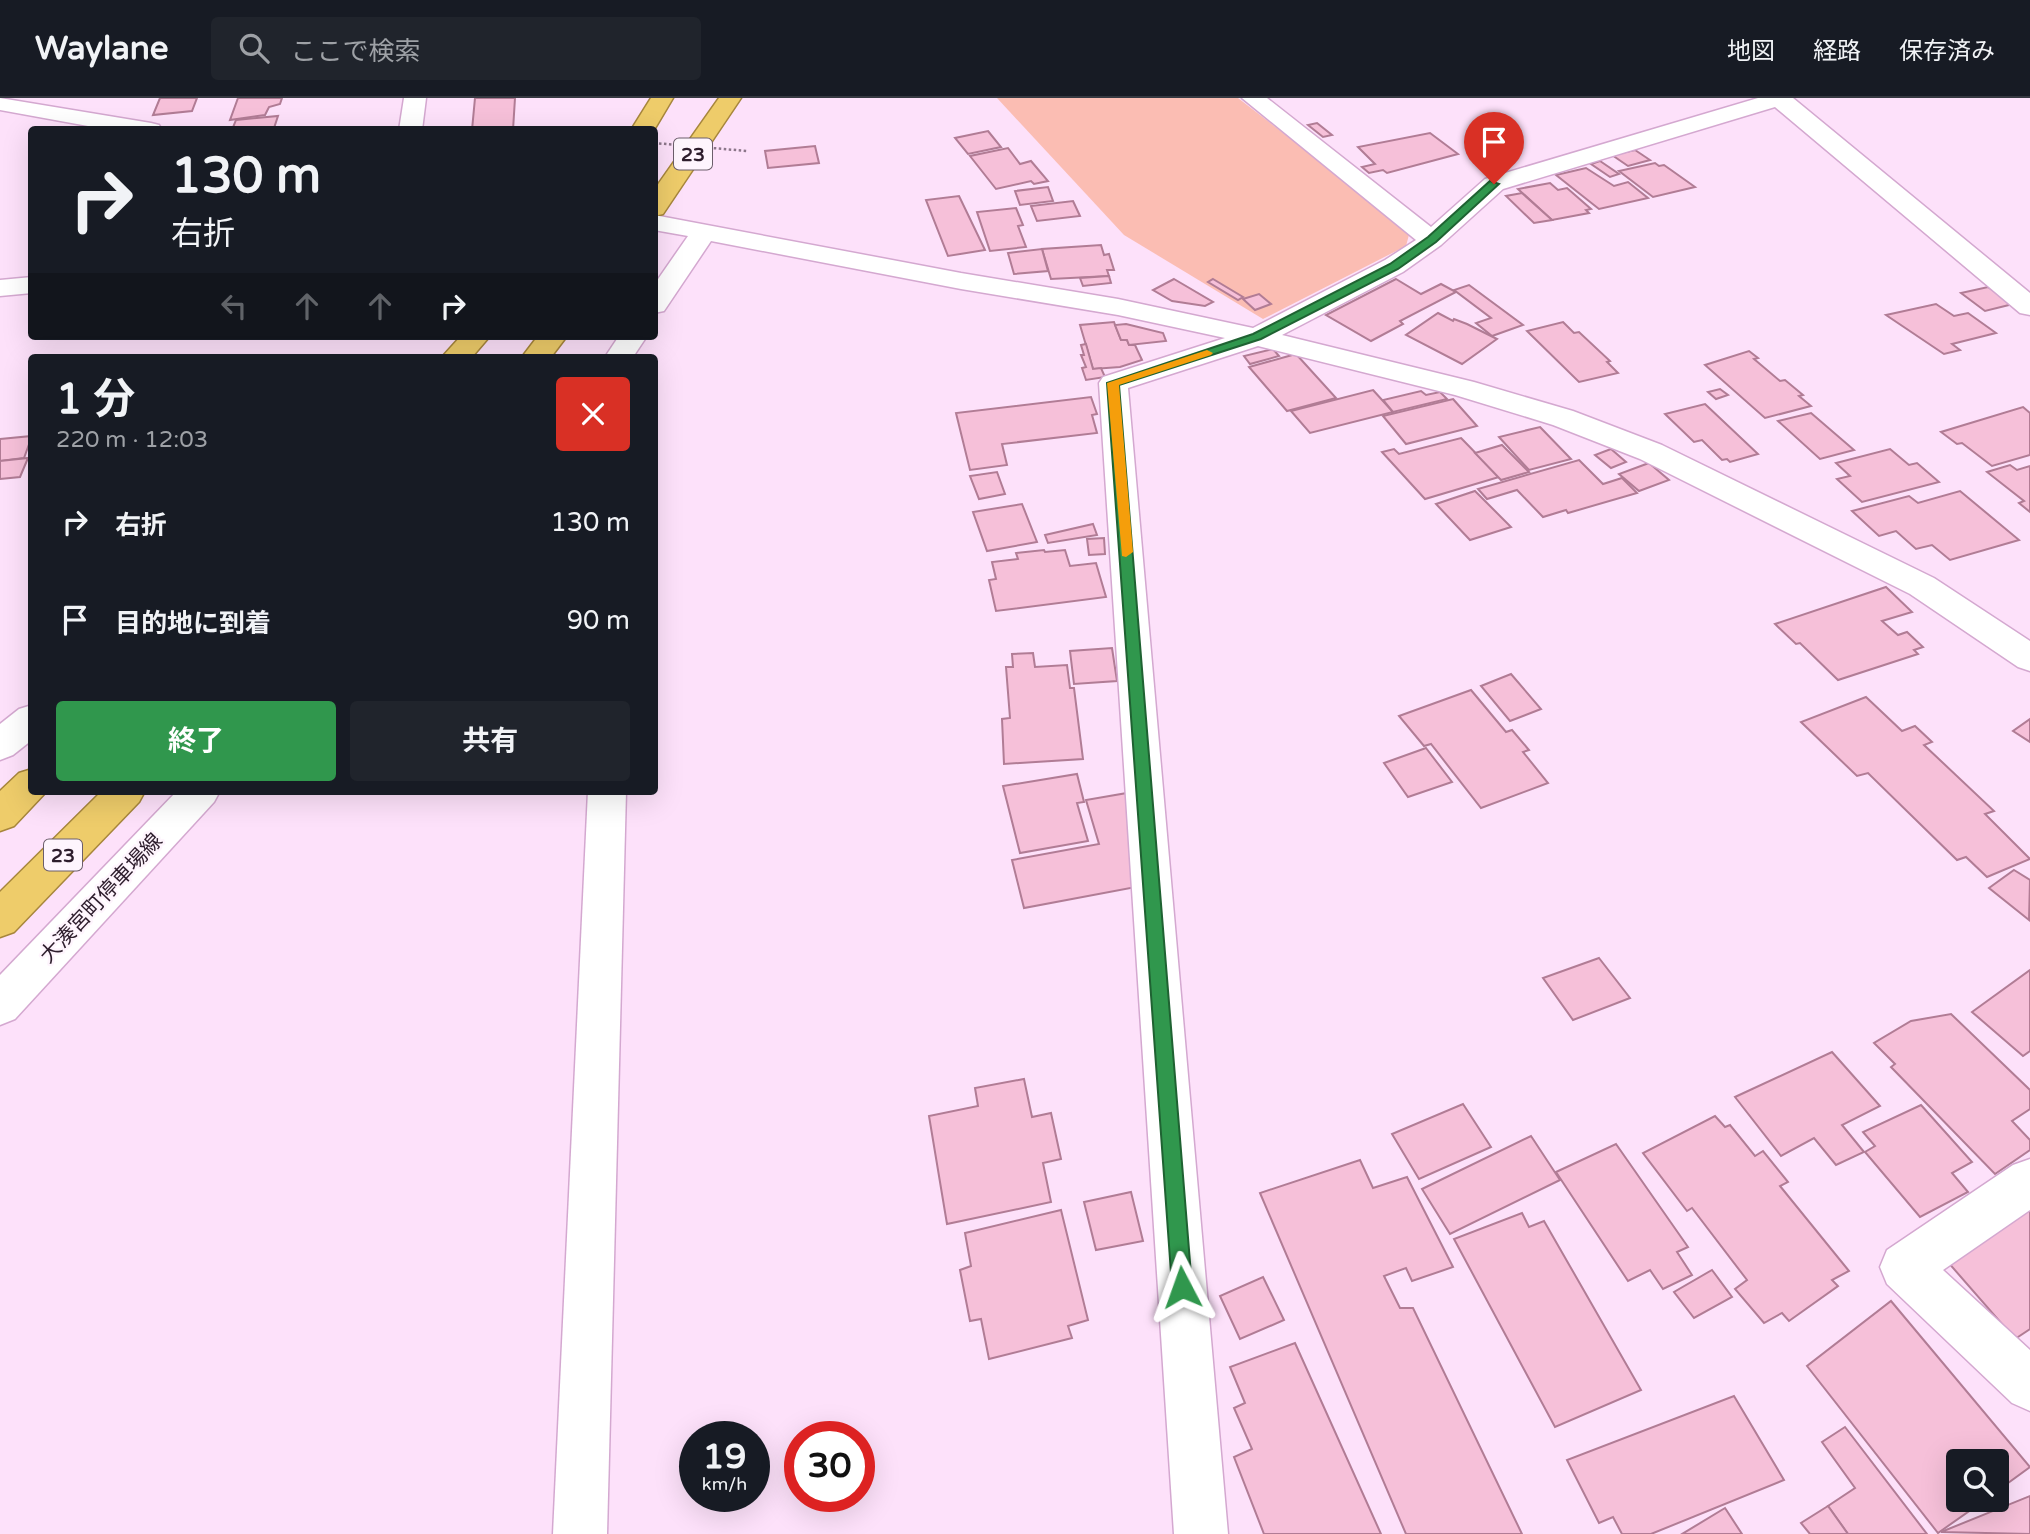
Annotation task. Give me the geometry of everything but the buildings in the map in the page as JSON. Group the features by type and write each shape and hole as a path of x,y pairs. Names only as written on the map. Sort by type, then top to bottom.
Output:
{"highway":[{"name":"23","path":"644,126 662,98"},
{"name":"23","path":"658,203 730,98"},
{"path":"459,354 472,340"},
{"path":"538,354 550,340"},
{"path":"0,815 28,788"},
{"name":"23","path":"0,919 122,795"}],"street":[{"path":"411,126 415,98"},
{"path":"1253,98 1432,240"},
{"path":"1201,1534 1113,383 1257,337 1394,266 1432,240 1494,184 1780,98 2030,307"},
{"path":"0,103 129,126"},
{"path":"658,223 1118,307 1257,337 1464,388 1563,418 1651,452 1922,586 2030,658"},
{"path":"658,299 704,232"},
{"path":"0,288 28,285"},
{"path":"0,745 28,722"},
{"name":"大湊宮町停車場線","path":"0,1005 197,795"},
{"path":"580,1534 607,795"},
{"path":"2030,1182 1904,1267 2030,1385"}],"path":[{"path":"658,143 747,150"}],"shaded area":[{"path":"997,98 1238,98 1410,231 1406,246 1263,319 1124,235"}],"slow traffic":[{"path":"1126,552 1113,383 1207,353"}],"route":[{"path":"1182,1287 1113,383 1257,337 1394,266 1432,240 1494,184"}]}
